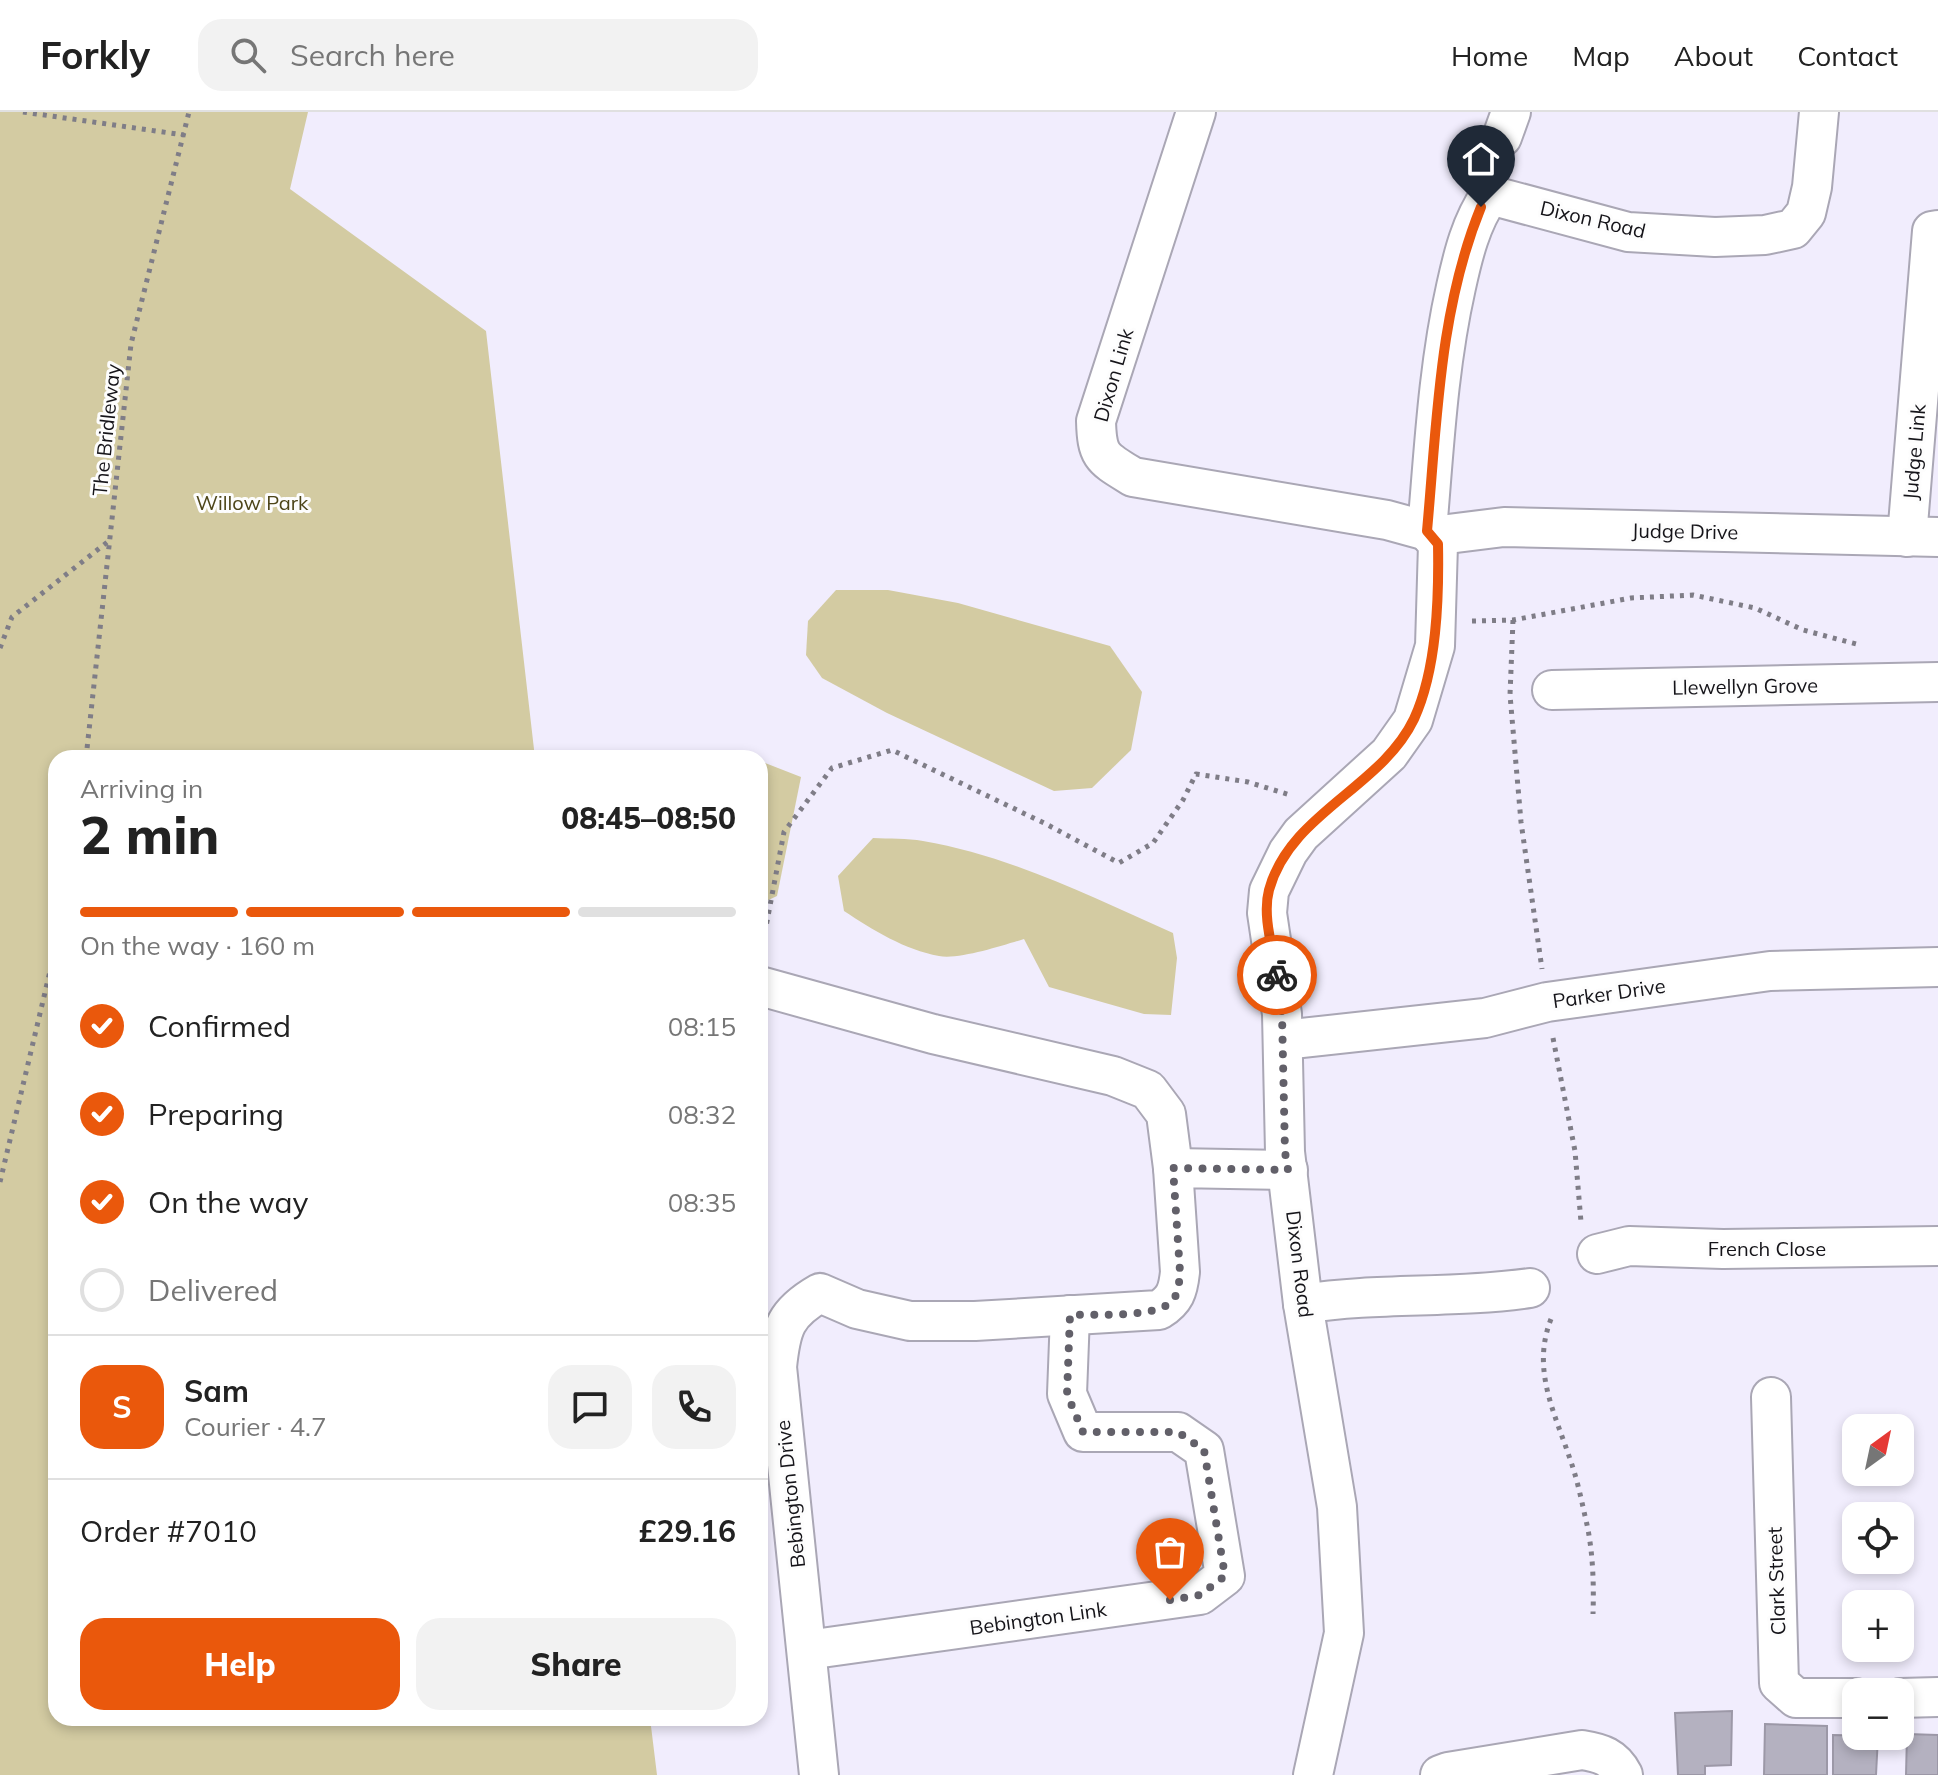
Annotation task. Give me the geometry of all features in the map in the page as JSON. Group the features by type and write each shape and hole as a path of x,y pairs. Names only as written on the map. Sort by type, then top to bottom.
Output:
{"street":[{"name":"Dixon Link","path":"1196,112 1096,421 1097,446 1110,463 1133,477 1387,520 1430,534"},
{"name":"Dixon Road","path":"1313,1775 1344,1633 1337,1507 1303,1304 1285,1152 1282,1014 1267,913 1269,891 1288,852 1301,834 1389,754 1413,720 1435,646 1438,544 1430,534 1444,343 1465,247 1481,207 1490,195 1628,232 1715,237 1765,235 1793,229 1806,213 1812,187 1819,112"},
{"name":"Judge Link","path":"1923,537 1932,231 1938,230"},
{"name":"Judge Drive","path":"1430,534 1504,527 1923,537"},
{"name":"Llewellyn Grove","path":"1552,690 1938,682"},
{"name":"Parker Drive","path":"1283,1040 1485,1018 1547,1002 1770,971 1938,967"},
{"name":"Bebington Drive","path":"768,988 933,1034 1113,1076 1148,1090 1166,1114 1180,1272 1173,1301 1159,1310 975,1321 910,1321 857,1309 820,1293 790,1314 780,1335 777,1367 819,1775"},
{"path":"1173,1168 1288,1170"},
{"name":"French Close","path":"1589,1241 1629,1246 1723,1249 1938,1246"},
{"path":"1303,1304 1343,1298 1482,1295 1542,1300"},
{"name":"Bebington Link","path":"807,1650 1200,1595 1225,1576 1204,1450 1178,1432 1083,1432 1067,1394 1070,1315"},
{"name":"Clark Street","path":"1771,1397 1779,1683 1796,1698 1842,1698"},
{"path":"1914,1698 1938,1697"},
{"path":"1440,1775 1582,1750 1601,1753 1614,1761 1623,1775"}],"path":[{"path":"23,112 184,135"},
{"name":"The Bridleway","path":"87,750 131,344 189,112"},
{"path":"0,648 12,617 110,540"},
{"path":"1435,621 1513,620 1631,598 1693,595 1755,608 1803,630 1862,646"},
{"path":"1513,620 1510,695 1521,822 1555,1054 1589,1241"},
{"path":"768,916 784,832 832,768 892,750 1119,863 1153,843 1183,800 1196,774 1248,782 1331,807"},
{"path":"0,1182 48,980"},
{"path":"1542,1300 1544,1386 1573,1466 1586,1520 1594,1582 1593,1614"}],"green space":[{"name":"Willow Park","path":"0,112 308,112 290,189 486,331 534,750 48,750 48,1726 651,1726 657,1775 0,1775"},
{"path":"836,590 888,590 958,603 1110,646 1142,692 1131,750 1092,788 1054,791 887,713 822,678 806,655 808,621"},
{"path":"768,764 801,777 777,896 768,900"},
{"path":"873,838 923,841 988,857 1051,879 1173,933 1177,958 1171,1015 1144,1014 1049,987 1024,939 948,957 902,944 866,925 844,911 838,876"}],"building":[{"path":"1732,1711 1731,1765 1705,1766 1705,1775 1678,1775 1675,1713"},
{"path":"1765,1724 1827,1726 1827,1775 1764,1775"},
{"path":"1914,1734 1938,1735 1938,1775 1906,1775 1907,1750 1914,1750"},
{"path":"1833,1735 1842,1735 1842,1750 1877,1750 1876,1775 1833,1775"}],"way so far":[{"path":"1170,1600 1200,1595 1225,1576 1204,1450 1178,1432 1083,1432 1067,1394 1070,1315 1159,1310 1173,1301 1180,1272 1173,1168 1288,1170 1282,1014 1277,975"}],"route":[{"path":"1277,975 1267,913 1269,891 1277,872 1301,834 1389,754 1413,720 1425,684 1435,646 1438,544 1427,531 1444,343 1465,247 1481,207"}]}
